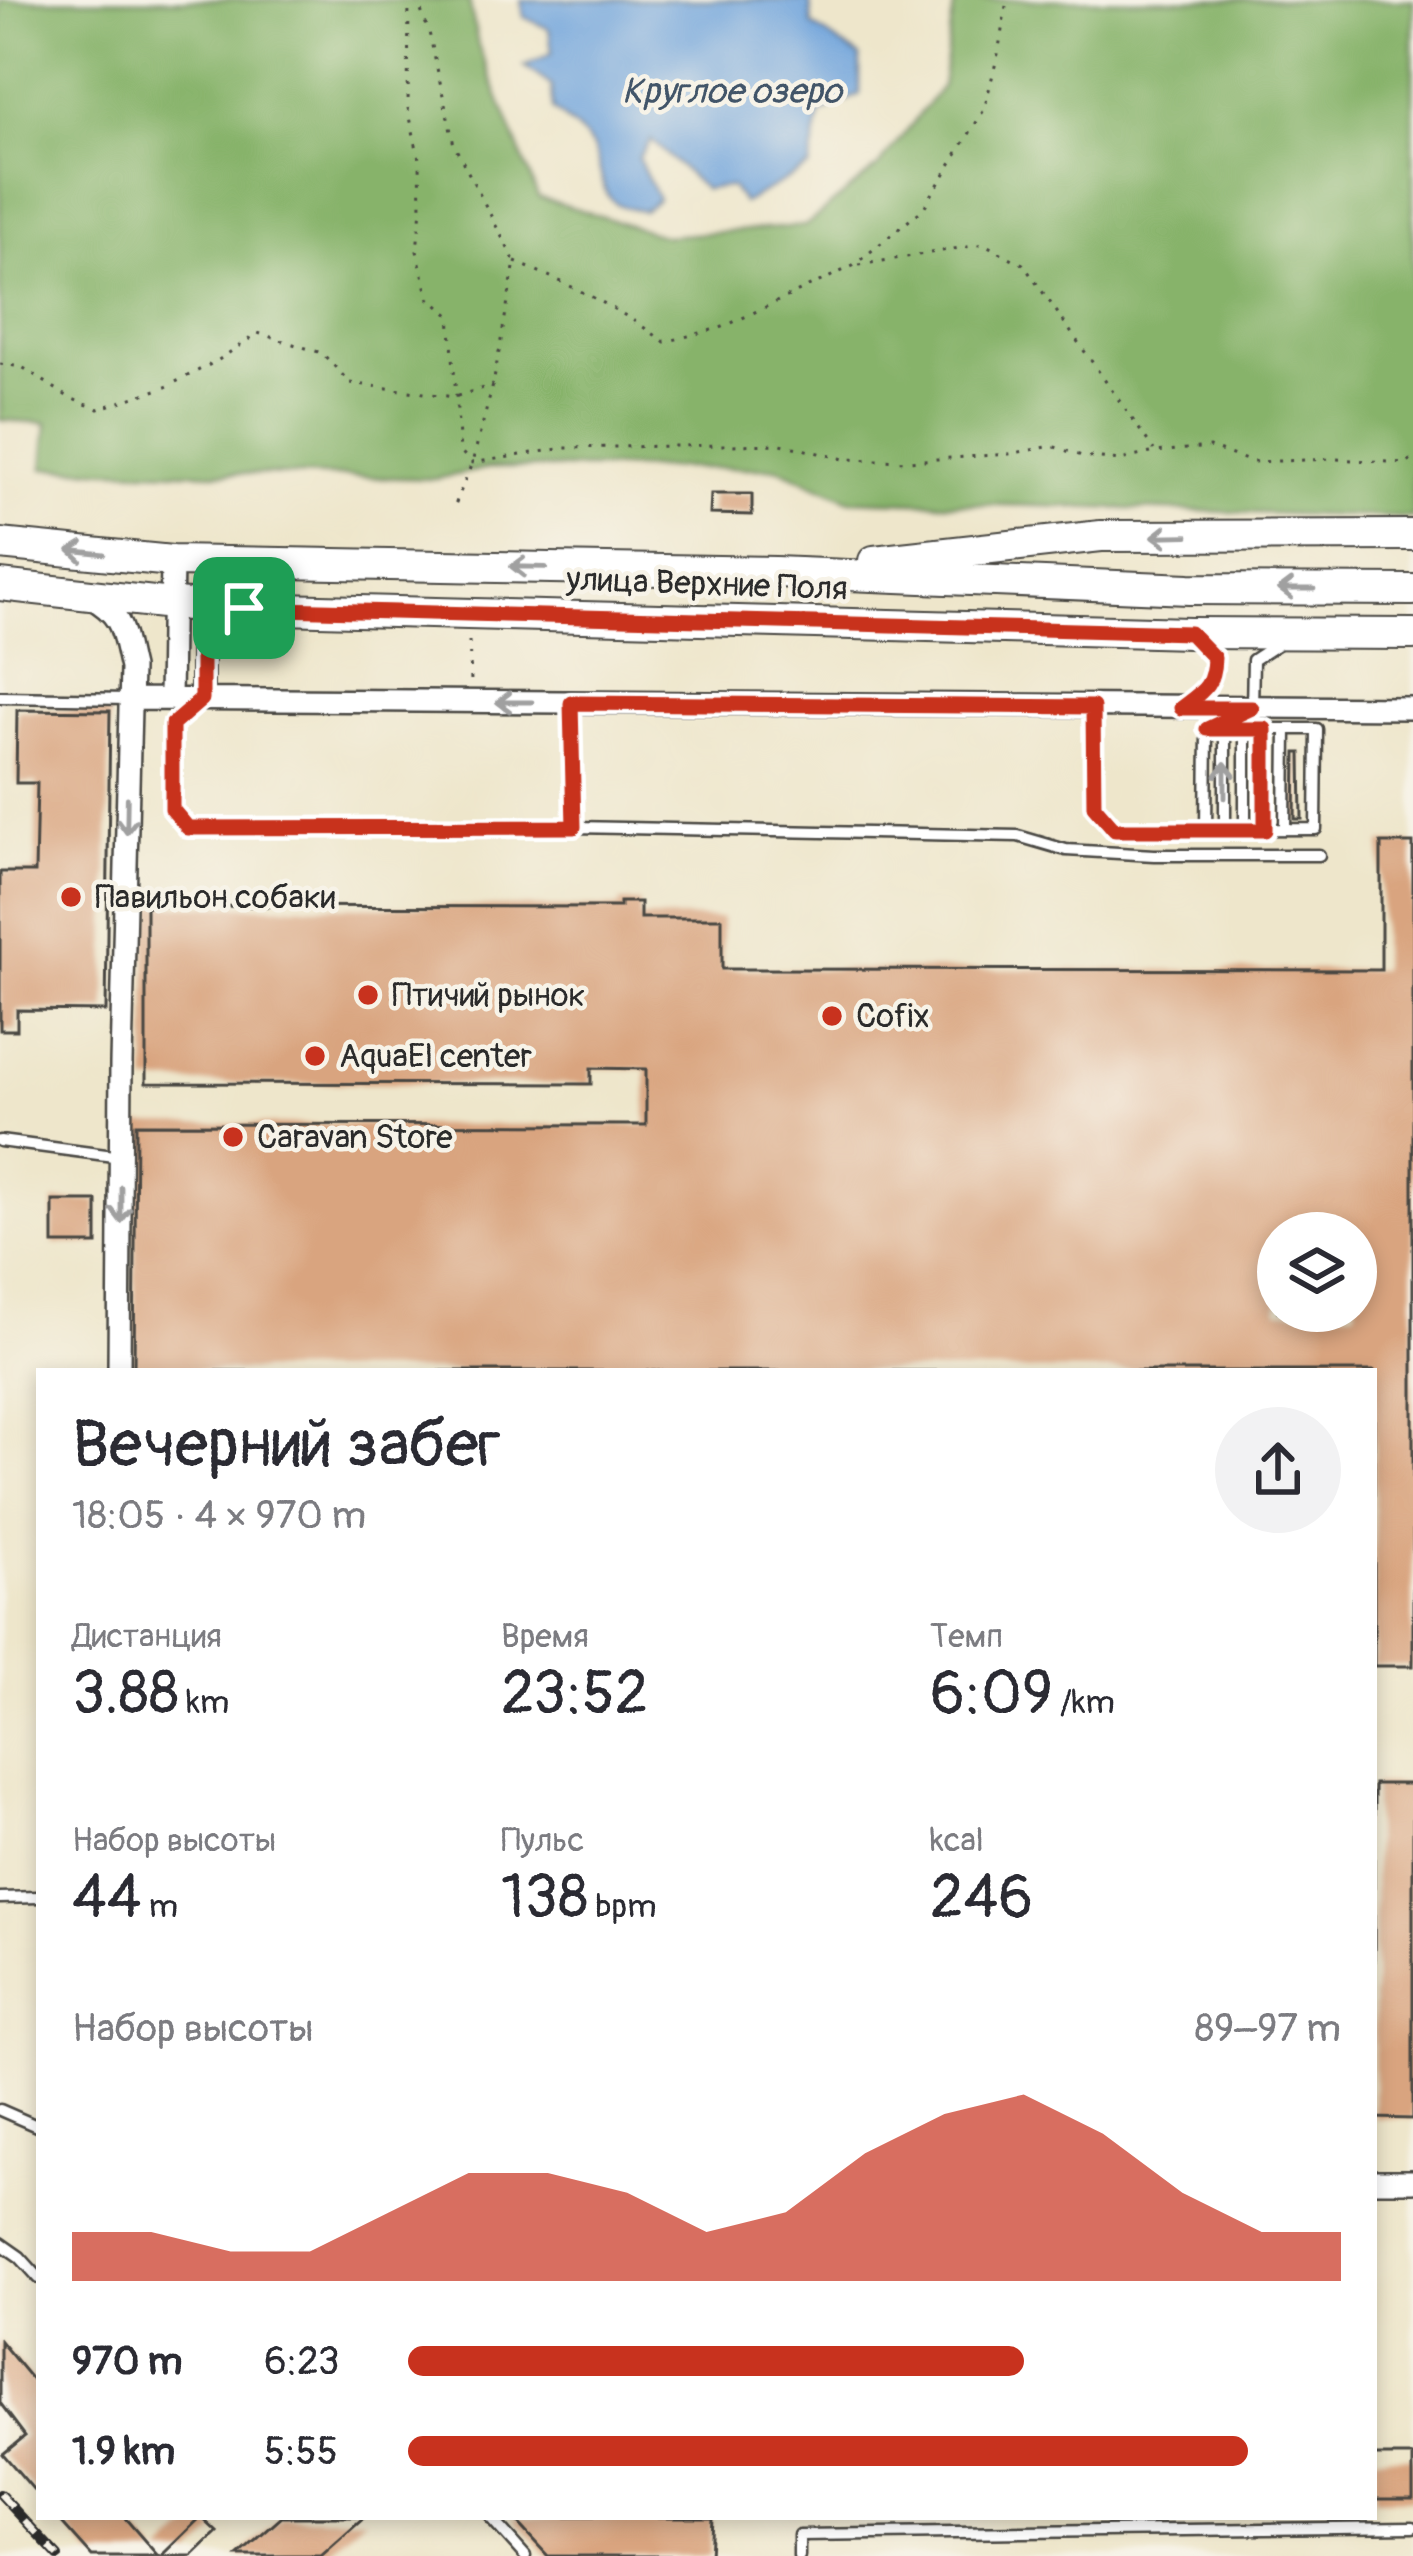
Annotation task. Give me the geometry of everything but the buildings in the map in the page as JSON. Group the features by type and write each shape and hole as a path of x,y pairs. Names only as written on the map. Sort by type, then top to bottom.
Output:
{"main road":[{"path":"775,572 1101,536 1413,535"},
{"name":"улица Верхние Поля","path":"0,544 172,561 775,572 1189,589 1413,590"},
{"name":"улица Верхние Поля","path":"0,585 244,608 1190,633 1413,634"}],"street":[{"path":"170,699 172,561"},
{"path":"82,592 110,608 121,626 131,668 119,1368"},
{"path":"202,699 202,644 228,615 244,608"},
{"path":"130,699 1181,708 1248,718 1413,708"},
{"path":"1377,2182 1413,2182"}],"lane":[{"path":"1181,708 1213,678 1214,658 1190,633"},
{"path":"1245,830 1253,660 1292,634"},
{"path":"0,697 130,699"},
{"path":"202,699 172,725 172,809 188,828 574,827 1018,836 1066,850 1319,855"},
{"path":"571,703 574,827"},
{"path":"1093,707 1094,806 1115,830 1316,829 1317,729 1265,729 1248,718 1207,729"},
{"path":"1207,729 1225,729 1248,718"},
{"path":"1206,831 1207,729"},
{"path":"1225,729 1225,831"},
{"path":"1265,729 1265,830"},
{"path":"1285,829 1286,729"},
{"path":"0,1141 121,1157"},
{"path":"0,1898 36,1897"},
{"path":"0,2110 36,2126"},
{"path":"0,2242 36,2275"},
{"path":"493,2520 525,2556"},
{"path":"800,2556 799,2535 1413,2527"}],"path":[{"path":"409,0 408,108 420,163 417,251 429,298 450,315 460,451 472,464"},
{"path":"417,0 429,32 454,145 515,262 493,385 472,464 453,511"},
{"path":"515,262 571,284 665,342 723,327 853,266 923,208 984,110 1006,0"},
{"path":"853,266 984,244 1023,264 1155,452"},
{"path":"0,364 22,368 70,398 98,409 166,387 258,333 322,353 350,383 454,398 493,385"},
{"path":"472,464 564,448 781,444 844,459 908,461 1052,446 1082,456 1120,460 1209,447 1252,462 1405,463 1413,459"},
{"path":"469,641 472,702"}],"green space":[{"path":"0,0 469,0 478,45 538,197 665,236 805,226 878,167 942,86 955,0 1413,0 1413,518 850,500 777,468 489,468 436,479 43,468 47,423 0,420"}],"water":[{"name":"Круглое озеро","path":"521,0 810,0 812,25 860,57 860,94 820,114 810,167 743,203 731,187 704,189 651,140 638,158 658,199 643,211 628,208 605,191 591,144 553,110 552,86 524,66 552,53 549,29 524,17"}],"railway":[{"path":"0,2494 58,2556"}],"place":[{"name":"Павильон собаки","path":"71,897"},
{"name":"Птичий рынок","path":"368,995"},
{"name":"Cofix","path":"832,1016"},
{"name":"AquaEl center","path":"315,1056"},
{"name":"Caravan Store","path":"233,1137"}],"route":[{"path":"244,608 1190,633 1214,658 1213,678 1181,708 1252,708 1207,729 1265,729 1265,830 1115,830 1094,806 1093,707 571,703 574,827 188,828 172,809 172,725 202,699 206,636 228,615 244,608"}]}
